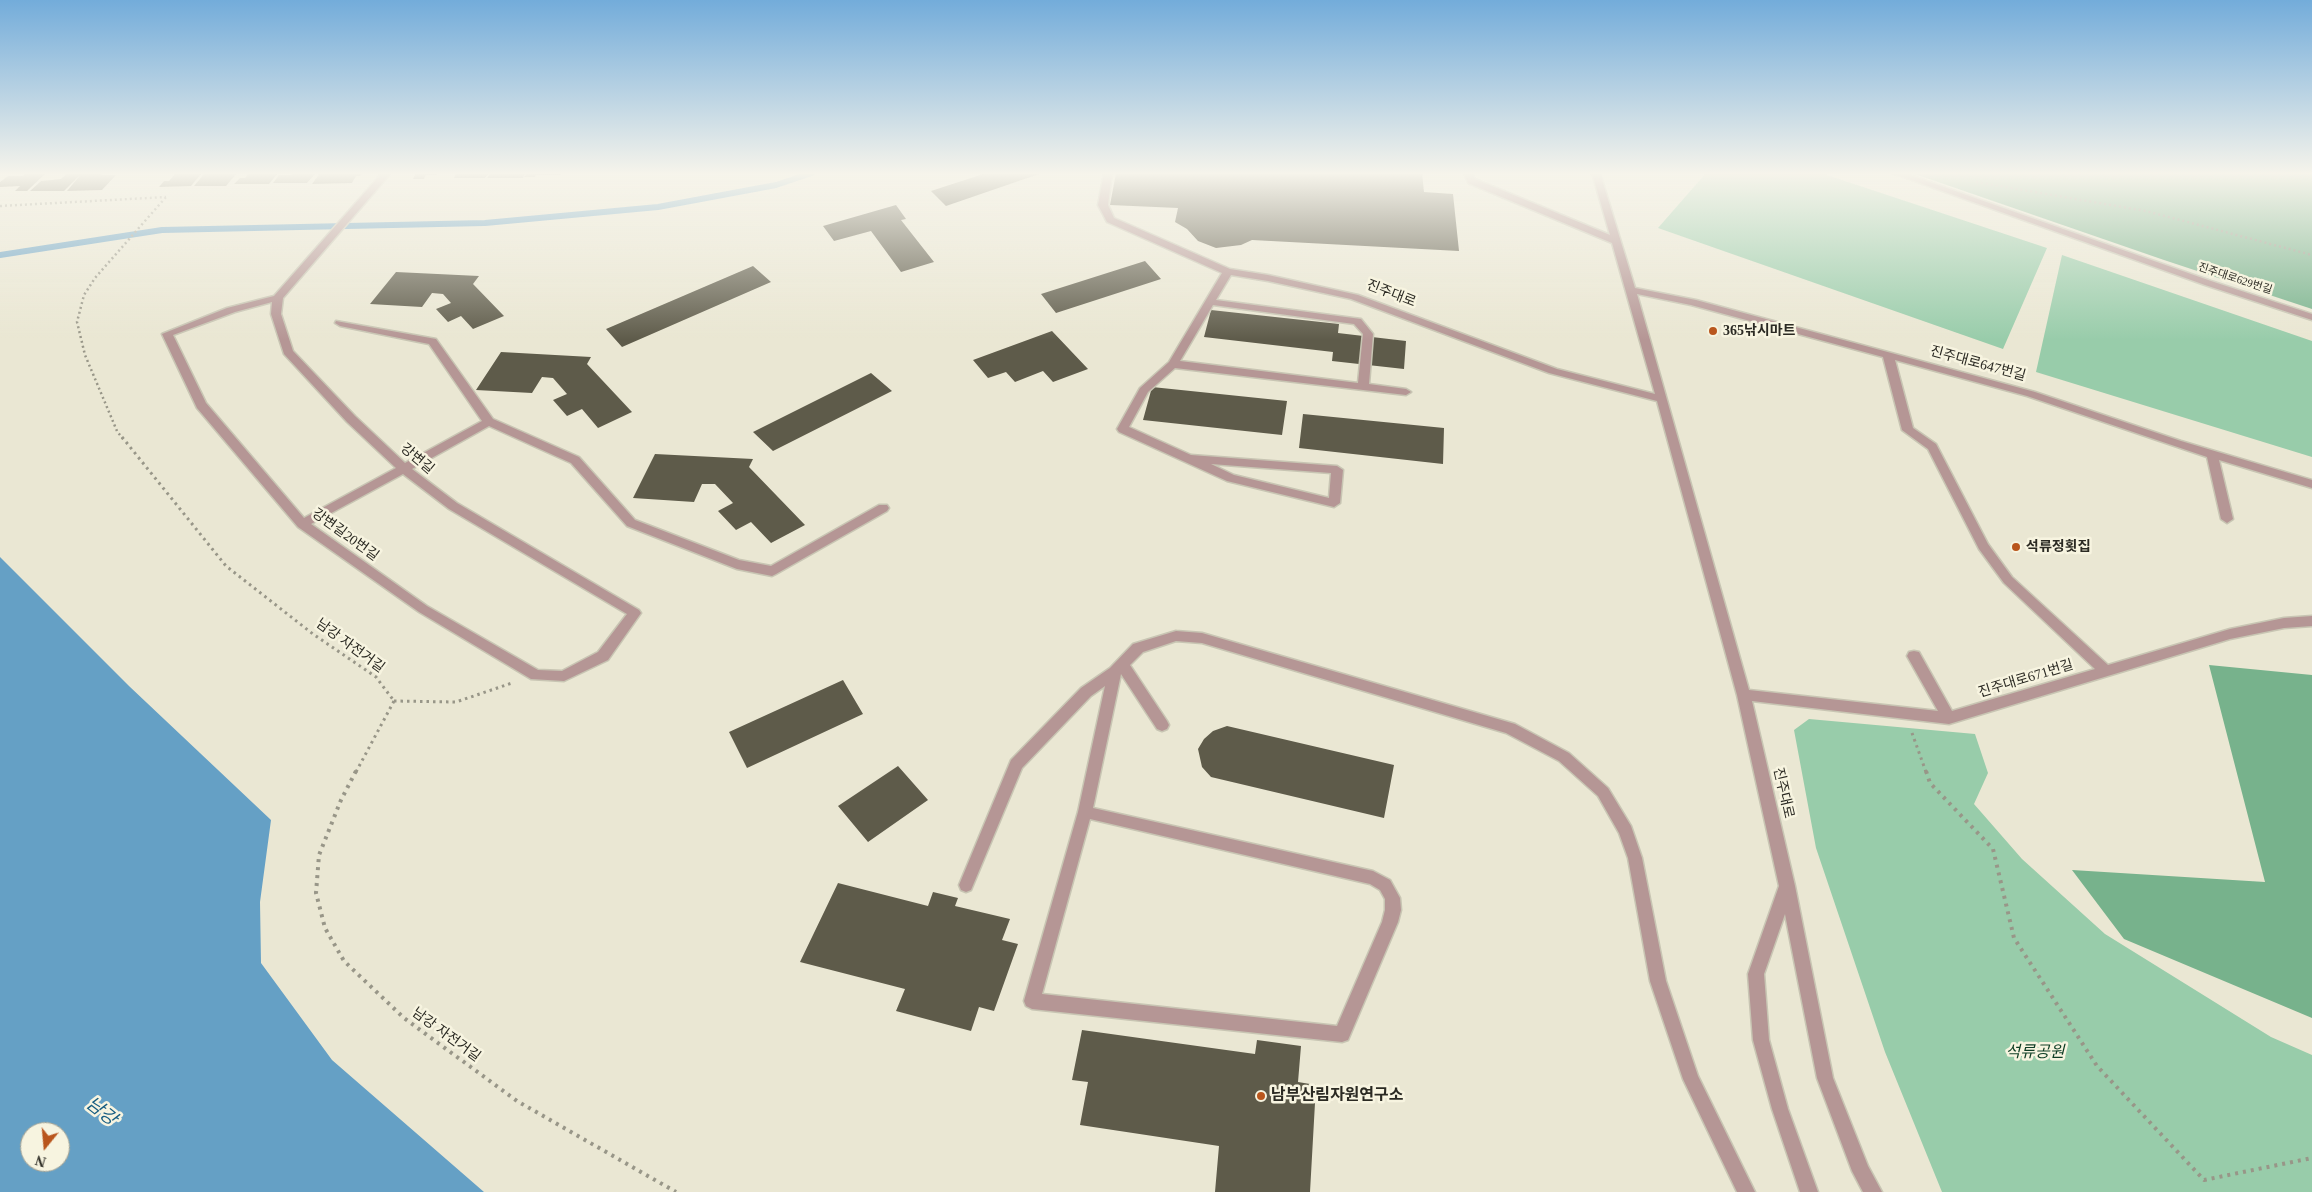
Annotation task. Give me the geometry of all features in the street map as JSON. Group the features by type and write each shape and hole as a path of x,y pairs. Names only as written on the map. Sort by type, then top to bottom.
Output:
{"street":[{"path":"278,298 337,229"},
{"name":"진주대로","path":"1130,229 1228,272 1268,278 1354,297 1553,371 1661,399"},
{"path":"1586,229 1616,241"},
{"name":"진주대로","path":"1612,229 1744,695 1787,886 1825,1078 1861,1171 1873,1192"},
{"name":"진주대로629번길","path":"2054,229 2208,283 2312,317"},
{"path":"1190,458 1337,470 1334,503 1231,478 1123,429 1144,390 1173,364 1228,272"},
{"name":"진주대로647번길","path":"1631,290 1692,302 2031,394 2212,454 2312,484"},
{"name":"강변길","path":"278,298 276,314 288,352 351,419 404,469 453,506 635,613"},
{"name":"강변길20번길","path":"278,298 230,310 167,334 201,405 302,524 423,609 536,675 564,676 603,656 635,613"},
{"path":"1211,302 1356,320 1368,334 1363,387"},
{"path":"340,323 432,341 489,422 575,460 631,523 737,564 772,570 883,508"},
{"path":"1888,355 1908,430 1932,447 1983,546 2008,580 2106,672"},
{"path":"1173,364 1406,392"},
{"path":"302,524 489,422"},
{"path":"2212,454 2227,519"},
{"name":"진주대로671번길","path":"1744,695 1949,718 2230,634 2312,621"},
{"path":"966,885 1016,764 1086,692 1118,668 1138,648 1176,636 1202,638 1510,728 1564,757 1603,792 1626,831 1637,867 1658,981 1691,1079 1746,1192"},
{"path":"1914,656 1949,718"},
{"path":"1118,668 1162,726"},
{"path":"1085,812 1373,878 1385,885 1392,898 1393,910 1390,922 1342,1034 1032,1001 1085,812 1118,668"},
{"path":"1787,886 1756,974 1760,1030 1780,1109 1809,1192"}],"path":[{"name":"남강 자전거길","path":"139,229 95,278 84,295 77,322 85,355 117,431 226,566 313,634 376,677 394,701 341,800 320,855 316,893 325,928 344,961 404,1018 517,1101 676,1192"},
{"path":"2213,229 2312,255"},
{"path":"394,701 456,702 536,675"},
{"path":"1905,713 1930,783 1993,849 2014,938 2097,1066 2204,1180 2312,1158"}],"green space":[{"path":"1660,229 1989,229 2047,248 2003,349"},
{"path":"2073,229 2312,229 2312,309"},
{"path":"2062,255 2312,341 2312,457 2036,372"},
{"path":"2209,665 2312,675 2312,1018 2124,939 2072,870 2265,882"},
{"name":"석류공원","path":"1809,719 1975,734 1988,773 1974,804 2022,859 2105,934 2271,1037 2312,1055 2312,1192 1942,1192 1885,1052 1816,848 1794,730"}],"water":[{"name":"남강","path":"0,557 129,686 271,820 260,902 261,963 332,1060 484,1192 0,1192"}],"building":[{"path":"825,229 908,229 934,262 901,272 871,231 834,241"},
{"path":"1187,229 1457,229 1459,251 1252,240 1241,245 1216,248 1198,241"},
{"path":"1145,261 1161,279 1056,313 1041,294"},
{"path":"753,266 771,282 622,347 606,329"},
{"path":"396,272 479,276 473,284 504,316 473,329 461,316 448,322 436,309 451,303 443,294 432,293 422,307 370,304"},
{"path":"1211,310 1339,324 1338,333 1406,341 1404,369 1332,361 1333,352 1204,337"},
{"path":"1052,331 1088,369 1053,382 1043,371 1015,382 1006,372 988,378 973,360"},
{"path":"501,352 591,357 587,364 632,412 598,428 582,409 567,416 553,400 567,394 553,378 542,377 532,393 476,390"},
{"path":"871,373 892,391 773,451 753,432"},
{"path":"1152,387 1287,401 1282,435 1143,420"},
{"path":"1303,414 1444,428 1443,464 1299,448"},
{"path":"655,454 753,459 749,467 805,525 771,543 751,522 736,530 718,511 733,503 715,484 702,484 694,502 633,498"},
{"path":"843,680 863,714 747,768 729,732"},
{"path":"1227,726 1394,765 1384,818 1211,777 1202,767 1198,749 1204,739 1213,731"},
{"path":"898,766 928,800 868,842 838,806"},
{"path":"838,883 928,906 933,892 958,898 955,906 1010,919 1002,940 1018,944 994,1011 979,1007 971,1031 896,1011 905,989 800,962"},
{"path":"1082,1030 1255,1054 1257,1040 1301,1046 1298,1082 1316,1085 1310,1192 1215,1192 1219,1146 1080,1125 1088,1082 1072,1080"}],"waterway":[{"path":"0,255 162,230 225,229"}],"place":[{"name":"365낚시마트","path":"1713,331"},
{"name":"석류정횟집","path":"2016,547"},
{"name":"남부산림자원연구소","path":"1261,1096"}]}
